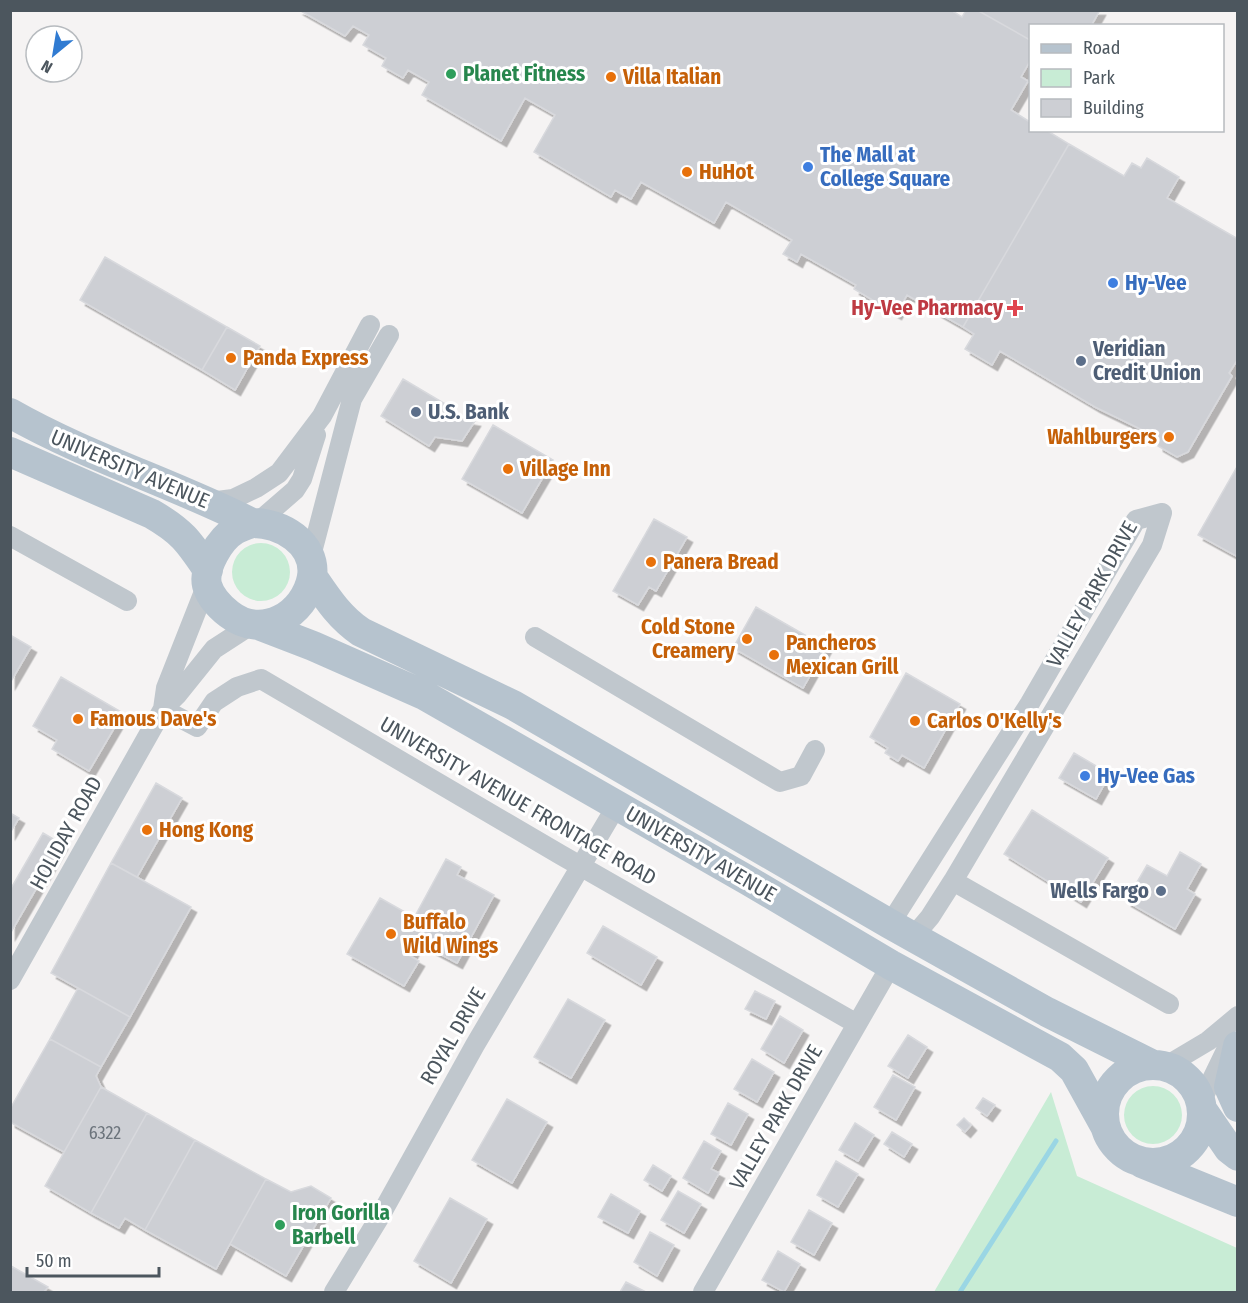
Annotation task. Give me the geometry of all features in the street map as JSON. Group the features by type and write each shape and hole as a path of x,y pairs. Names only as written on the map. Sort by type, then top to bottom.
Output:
{"main road":[{"name":"UNIVERSITY AVENUE","path":"10,413 44,432 209,501 254,523"},
{"name":"UNIVERSITY AVENUE","path":"10,452 152,514 173,526 184,536 208,577"},
{"path":"254,523 277,526 292,534 303,546 311,568 305,596 293,611 276,621 256,625 234,618 219,605 208,577 214,552 223,540 235,530 254,523"},
{"name":"UNIVERSITY AVENUE","path":"311,568 336,611 347,623 361,632 513,705 902,931 1047,1012 1159,1065"},
{"name":"UNIVERSITY AVENUE","path":"256,625 313,646 424,695 891,965 1060,1057 1074,1070 1105,1126"},
{"path":"616,805 641,798 710,836 764,851"},
{"path":"749,881 795,888 873,932 902,931"},
{"path":"1238,1046 1229,1087 1238,1107"},
{"path":"1238,1156 1229,1149 1202,1106 1197,1089 1178,1071 1159,1065 1137,1067 1124,1073 1113,1084 1106,1097 1103,1111 1105,1126 1111,1140 1121,1151 1133,1159 1238,1202"},
{"path":"1133,1159 1147,1163 1162,1163 1187,1150 1196,1139 1201,1126 1202,1106"}],"street":[{"path":"209,501 233,499 279,474 322,416 370,325"},
{"path":"311,568 352,399 389,335"},
{"path":"254,523 295,490 302,479 322,416"},
{"name":"VALLEY PARK DRIVE","path":"1162,513 1152,545 953,881 930,917 902,931 1136,520 1162,513"},
{"path":"10,536 127,601"},
{"name":"HOLIDAY ROAD","path":"163,709 166,688 208,577"},
{"name":"HOLIDAY ROAD","path":"10,980 163,709 214,649 256,625"},
{"path":"535,637 780,782 801,776 815,750"},
{"name":"UNIVERSITY AVENUE FRONTAGE ROAD","path":"163,709 197,727 214,702 237,687 261,679 580,866 857,1024"},
{"name":"ROYAL DRIVE","path":"334,1293 379,1218 475,1045 616,805"},
{"path":"953,881 1169,1004"},
{"name":"VALLEY PARK DRIVE","path":"703,1293 891,965"},
{"path":"1159,1065 1208,1041 1238,1016"},
{"path":"1202,1106 1238,1025"}],"green space":[{"path":"261,543 272,545 285,556 290,572 288,583 277,596 261,601 250,599 237,588 232,572 234,561 245,548"},
{"path":"1153,1086 1164,1088 1177,1099 1182,1115 1180,1126 1169,1139 1153,1144 1142,1142 1129,1131 1124,1115 1126,1104 1137,1091"},
{"path":"1051,1092 1077,1176 1237,1248 1237,1292 934,1292"}],"building":[{"name":"The Mall at College Square","path":"299,10 951,10 962,17 966,10 977,10 1029,39 1029,63 1021,77 1028,81 1011,110 1029,121 1029,132 1049,132 1069,144 963,327 907,295 896,314 854,289 856,285 801,254 797,262 783,254 792,240 726,202 714,223 641,182 631,199 615,190 611,197 534,152 555,115 525,98 501,141 422,95 429,82 408,70 403,78 382,66 386,58 363,45 369,35 353,26 345,36"},
{"path":"977,10 1100,10 1092,24 1029,24 1029,39"},
{"name":"Hy-Vee","path":"1069,144 1124,176 1132,163 1141,168 1147,158 1179,177 1167,198 1238,239 1238,359 1229,373 1232,376 1188,452 1177,457 1158,446 1157,437 1095,407 1000,351 992,365 965,349 974,334 963,327"},
{"path":"105,257 227,327 202,370 80,300"},
{"name":"Panda Express","path":"227,327 260,346 235,390 202,370"},
{"name":"U.S. Bank","path":"403,379 452,408 447,416 475,421 462,441 435,437 429,446 381,416"},
{"name":"Village Inn","path":"493,425 553,460 522,513 462,479"},
{"path":"1238,465 1238,557 1198,535"},
{"name":"Panera Bread","path":"654,519 687,537 656,591 649,587 638,605 613,591"},
{"path":"756,607 826,647 803,688 733,648"},
{"path":"10,635 31,647 10,683"},
{"name":"Carlos O'Kelly's","path":"906,673 960,704 924,768 902,755 898,761 885,753 888,748 870,737"},
{"name":"Famous Dave's","path":"61,677 123,713 89,771 52,749 57,740 33,726"},
{"name":"Hy-Vee Gas","path":"1074,753 1110,774 1096,799 1059,778"},
{"name":"Hong Kong","path":"156,783 182,798 137,877 111,863"},
{"path":"1032,810 1108,858 1081,902 1004,854"},
{"path":"10,813 19,818 10,833"},
{"path":"43,833 62,844 10,934 10,890"},
{"name":"Wells Fargo","path":"1180,852 1201,864 1187,889 1195,894 1175,929 1126,901 1147,865 1167,876"},
{"path":"446,859 461,867 457,875 494,895 457,963 419,943 428,925 414,918"},
{"path":"111,863 191,907 130,1017 51,973"},
{"name":"Buffalo Wild Wings","path":"380,898 428,925 410,956 419,961 404,986 347,954"},
{"path":"603,926 657,957 641,985 587,953"},
{"path":"78,988 130,1017 101,1067 50,1039"},
{"path":"755,991 775,1001 766,1019 745,1009"},
{"path":"568,999 605,1020 571,1078 534,1057"},
{"path":"780,1016 803,1030 784,1063 761,1049"},
{"path":"908,1035 927,1047 908,1078 888,1066"},
{"path":"50,1039 101,1067 96,1076 101,1087 64,1152 10,1122 10,1109"},
{"path":"752,1059 774,1072 757,1102 734,1089"},
{"path":"893,1075 915,1087 896,1120 874,1107"},
{"path":"101,1087 147,1113 91,1213 45,1186"},
{"path":"983,1098 995,1105 987,1116 976,1108"},
{"path":"507,1099 547,1122 512,1183 472,1160"},
{"path":"728,1103 748,1114 731,1145 711,1134"},
{"path":"147,1113 195,1140 145,1230 125,1218 119,1228 91,1213"},
{"path":"964,1118 971,1125 965,1132 957,1125"},
{"path":"855,1123 874,1135 858,1161 839,1150"},
{"path":"892,1132 912,1144 904,1157 884,1144"},
{"path":"195,1140 266,1179 216,1269 145,1230"},
{"path":"704,1141 721,1151 711,1169 719,1173 708,1193 683,1178"},
{"path":"836,1161 858,1174 838,1207 817,1195"},
{"path":"653,1165 671,1176 662,1191 644,1180"},
{"path":"266,1179 291,1192 311,1186 331,1198 286,1276 230,1244"},
{"path":"678,1191 701,1204 684,1233 661,1220"},
{"path":"611,1194 640,1211 628,1233 598,1217"},
{"path":"450,1198 487,1219 451,1283 414,1261"},
{"path":"809,1210 832,1223 814,1255 791,1242"},
{"path":"650,1232 674,1245 657,1276 634,1262"},
{"path":"778,1251 800,1264 784,1292 762,1280"},
{"path":"11,1266 48,1287 44,1292 10,1292"},
{"path":"626,1282 646,1292 620,1292"}],"waterway":[{"path":"960,1292 1056,1141"}],"place":[{"name":"Planet Fitness","path":"451,74"},
{"name":"Villa Italian","path":"611,77"},
{"name":"The Mall at College Square","path":"808,167"},
{"name":"HuHot","path":"687,172"},
{"name":"Hy-Vee","path":"1113,283"},
{"name":"Hy-Vee Pharmacy","path":"1015,308"},
{"name":"Panda Express","path":"231,358"},
{"name":"Veridian Credit Union","path":"1081,361"},
{"name":"U.S. Bank","path":"416,412"},
{"name":"Wahlburgers","path":"1169,437"},
{"name":"Village Inn","path":"508,469"},
{"name":"Panera Bread","path":"651,562"},
{"name":"Cold Stone Creamery","path":"747,639"},
{"name":"Pancheros Mexican Grill","path":"774,655"},
{"name":"Famous Dave's","path":"78,719"},
{"name":"Carlos O'Kelly's","path":"915,721"},
{"name":"Hy-Vee Gas","path":"1085,776"},
{"name":"Hong Kong","path":"147,830"},
{"name":"Wells Fargo","path":"1161,891"},
{"name":"Buffalo Wild Wings","path":"391,934"},
{"name":"Iron Gorilla Barbell","path":"280,1225"}]}
